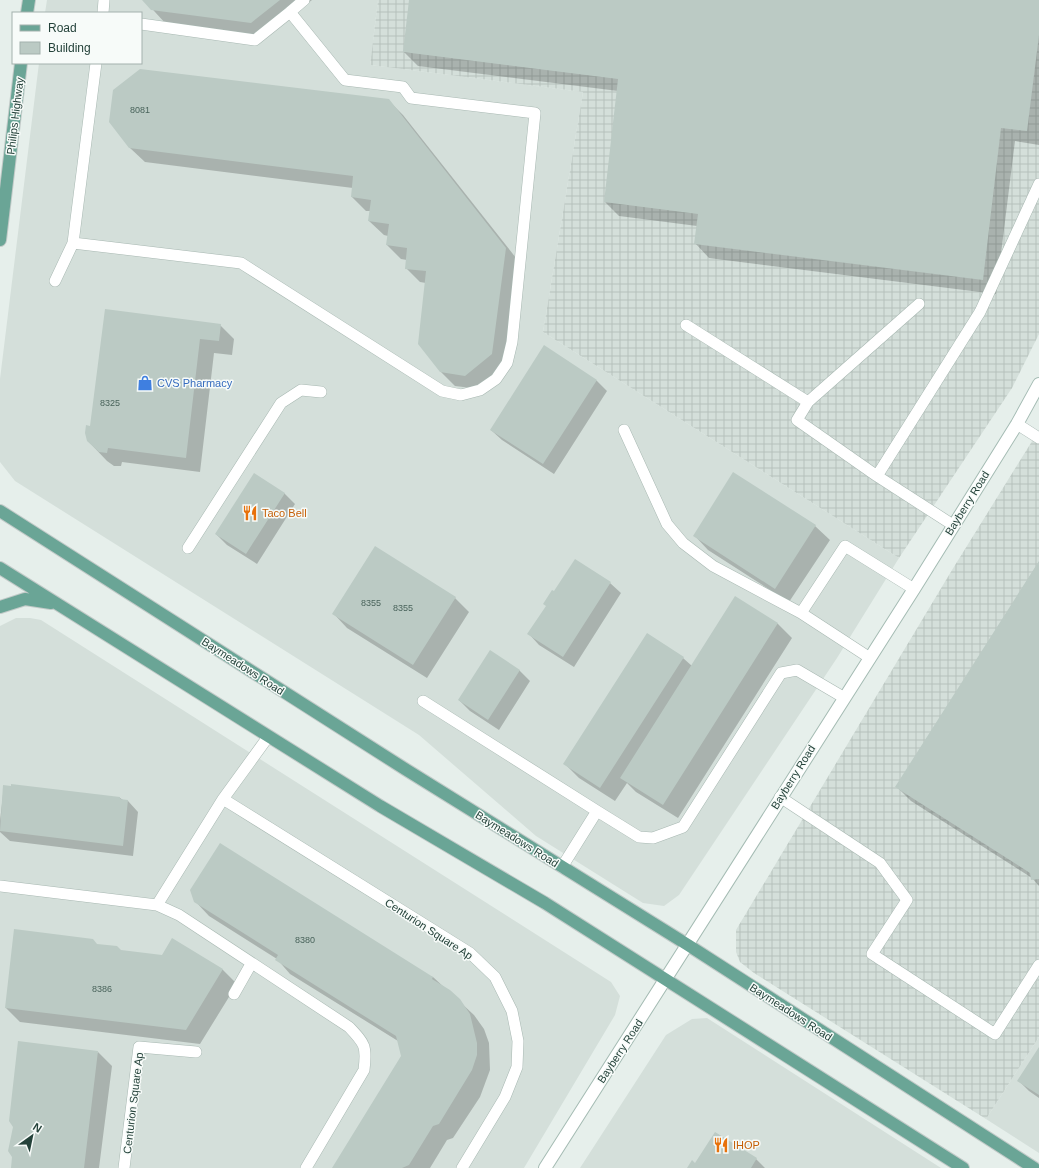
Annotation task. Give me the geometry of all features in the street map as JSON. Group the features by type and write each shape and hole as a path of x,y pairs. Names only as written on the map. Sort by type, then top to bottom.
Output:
{"main road":[{"path":"28,12 29,0"},
{"name":"Philips Highway","path":"0,240 22,64"},
{"name":"Baymeadows Road","path":"0,511 405,769 688,945 1034,1168"},
{"path":"0,568 268,738 545,903 963,1168"},
{"path":"0,607 25,599 56,603"}],"street":[{"name":"Bayberry Road","path":"545,1168 666,980 843,697 914,589 1017,424 1039,384"}],"lane":[{"path":"102,12 104,0"},
{"path":"142,24 255,40 304,0"},
{"path":"73,243 241,263 442,391 461,395 480,390 496,379 507,363 512,342 536,113 411,98 402,88 345,80 290,12"},
{"path":"55,281 73,243 96,64"},
{"path":"877,476 980,312 1039,184"},
{"path":"919,304 808,402 797,420 877,476 953,525"},
{"path":"686,325 808,402"},
{"path":"188,548 281,403 301,390 321,392"},
{"path":"1017,424 1039,438"},
{"path":"624,430 667,524 683,543 713,566 801,613 870,658"},
{"path":"801,613 846,546 914,589"},
{"path":"423,702 639,837 653,838 683,828 781,673 797,670 843,697"},
{"path":"157,905 223,799 268,738"},
{"path":"780,797 880,863 907,900 872,954 995,1034 1039,965"},
{"name":"Centurion Square Ap","path":"223,799 470,953 495,977 512,1011 518,1041 517,1067 505,1097 462,1168"},
{"path":"562,867 597,811"},
{"path":"0,886 157,905 179,915 251,964 349,1027 362,1041 366,1054 364,1070 306,1168"},
{"path":"234,994 251,964"},
{"name":"Centurion Square Ap","path":"124,1168 139,1047 196,1052"}],"shaded area":[{"path":"47,0 378,0 370,65 583,92 543,332 899,558 837,658 679,895 664,906 643,903 536,836 419,735 15,481 0,462 0,379 39,64 142,64 142,12 45,12"},
{"path":"378,0 1039,0 1039,334 1012,388 899,558 543,332 583,92 370,65"},
{"path":"1039,430 1039,1037 986,1119 754,973 740,962 736,952 736,930 952,570"},
{"path":"16,618 41,620 611,982 620,996 615,1015 524,1168 0,1168 0,626"},
{"path":"707,1018 941,1168 580,1168 666,1035 692,1019"},
{"path":"1039,1037 1039,1153 986,1119"}],"building":[{"path":"142,0 280,0 251,23 151,10"},
{"path":"409,0 1039,0 1039,35 1027,131 1001,128 983,280 694,244 698,214 604,202 618,79 403,52"},
{"path":"140,69 389,99 506,248 492,354 465,376 440,372 418,344 426,271 405,269 407,248 386,245 389,224 368,221 371,200 351,197 353,176 129,148 109,122 113,90"},
{"name":"CVS Pharmacy","path":"105,309 221,324 219,341 200,339 186,458 108,448 107,453 99,452 87,441 85,433 86,425 90,426"},
{"path":"544,345 597,380 543,464 490,430"},
{"path":"733,472 816,525 775,589 693,536"},
{"name":"Taco Bell","path":"254,473 285,493 246,554 215,534"},
{"path":"375,546 456,597 413,665 332,614"},
{"path":"575,559 611,582 563,657 527,634 546,606 543,604 552,590 554,591"},
{"path":"1039,561 1039,879 1031,880 1030,873 895,787"},
{"path":"735,596 778,623 663,805 620,778"},
{"path":"647,633 684,657 600,788 563,764"},
{"path":"490,650 520,670 488,720 458,700"},
{"path":"11,784 120,797 120,799 128,800 123,846 0,831 3,785 11,786"},
{"path":"220,843 433,977 432,979 450,990 460,999 470,1014 477,1043 477,1055 472,1070 439,1124 433,1126 409,1165 402,1168 332,1168 401,1056 396,1036 275,960 278,955 194,902 190,890"},
{"path":"14,929 93,939 97,944 117,946 121,950 162,955 172,938 223,969 186,1030 5,1008"},
{"path":"18,1041 98,1051 84,1168 11,1168 12,1157 8,1151 13,1127 9,1121"},
{"path":"1039,1047 1039,1095 1017,1081"},
{"name":"IHOP","path":"715,1132 757,1158 751,1168 687,1168 692,1160 695,1163"}],"place":[{"name":"CVS Pharmacy","path":"145,383"},
{"name":"Taco Bell","path":"250,513"},
{"name":"IHOP","path":"721,1145"}]}
